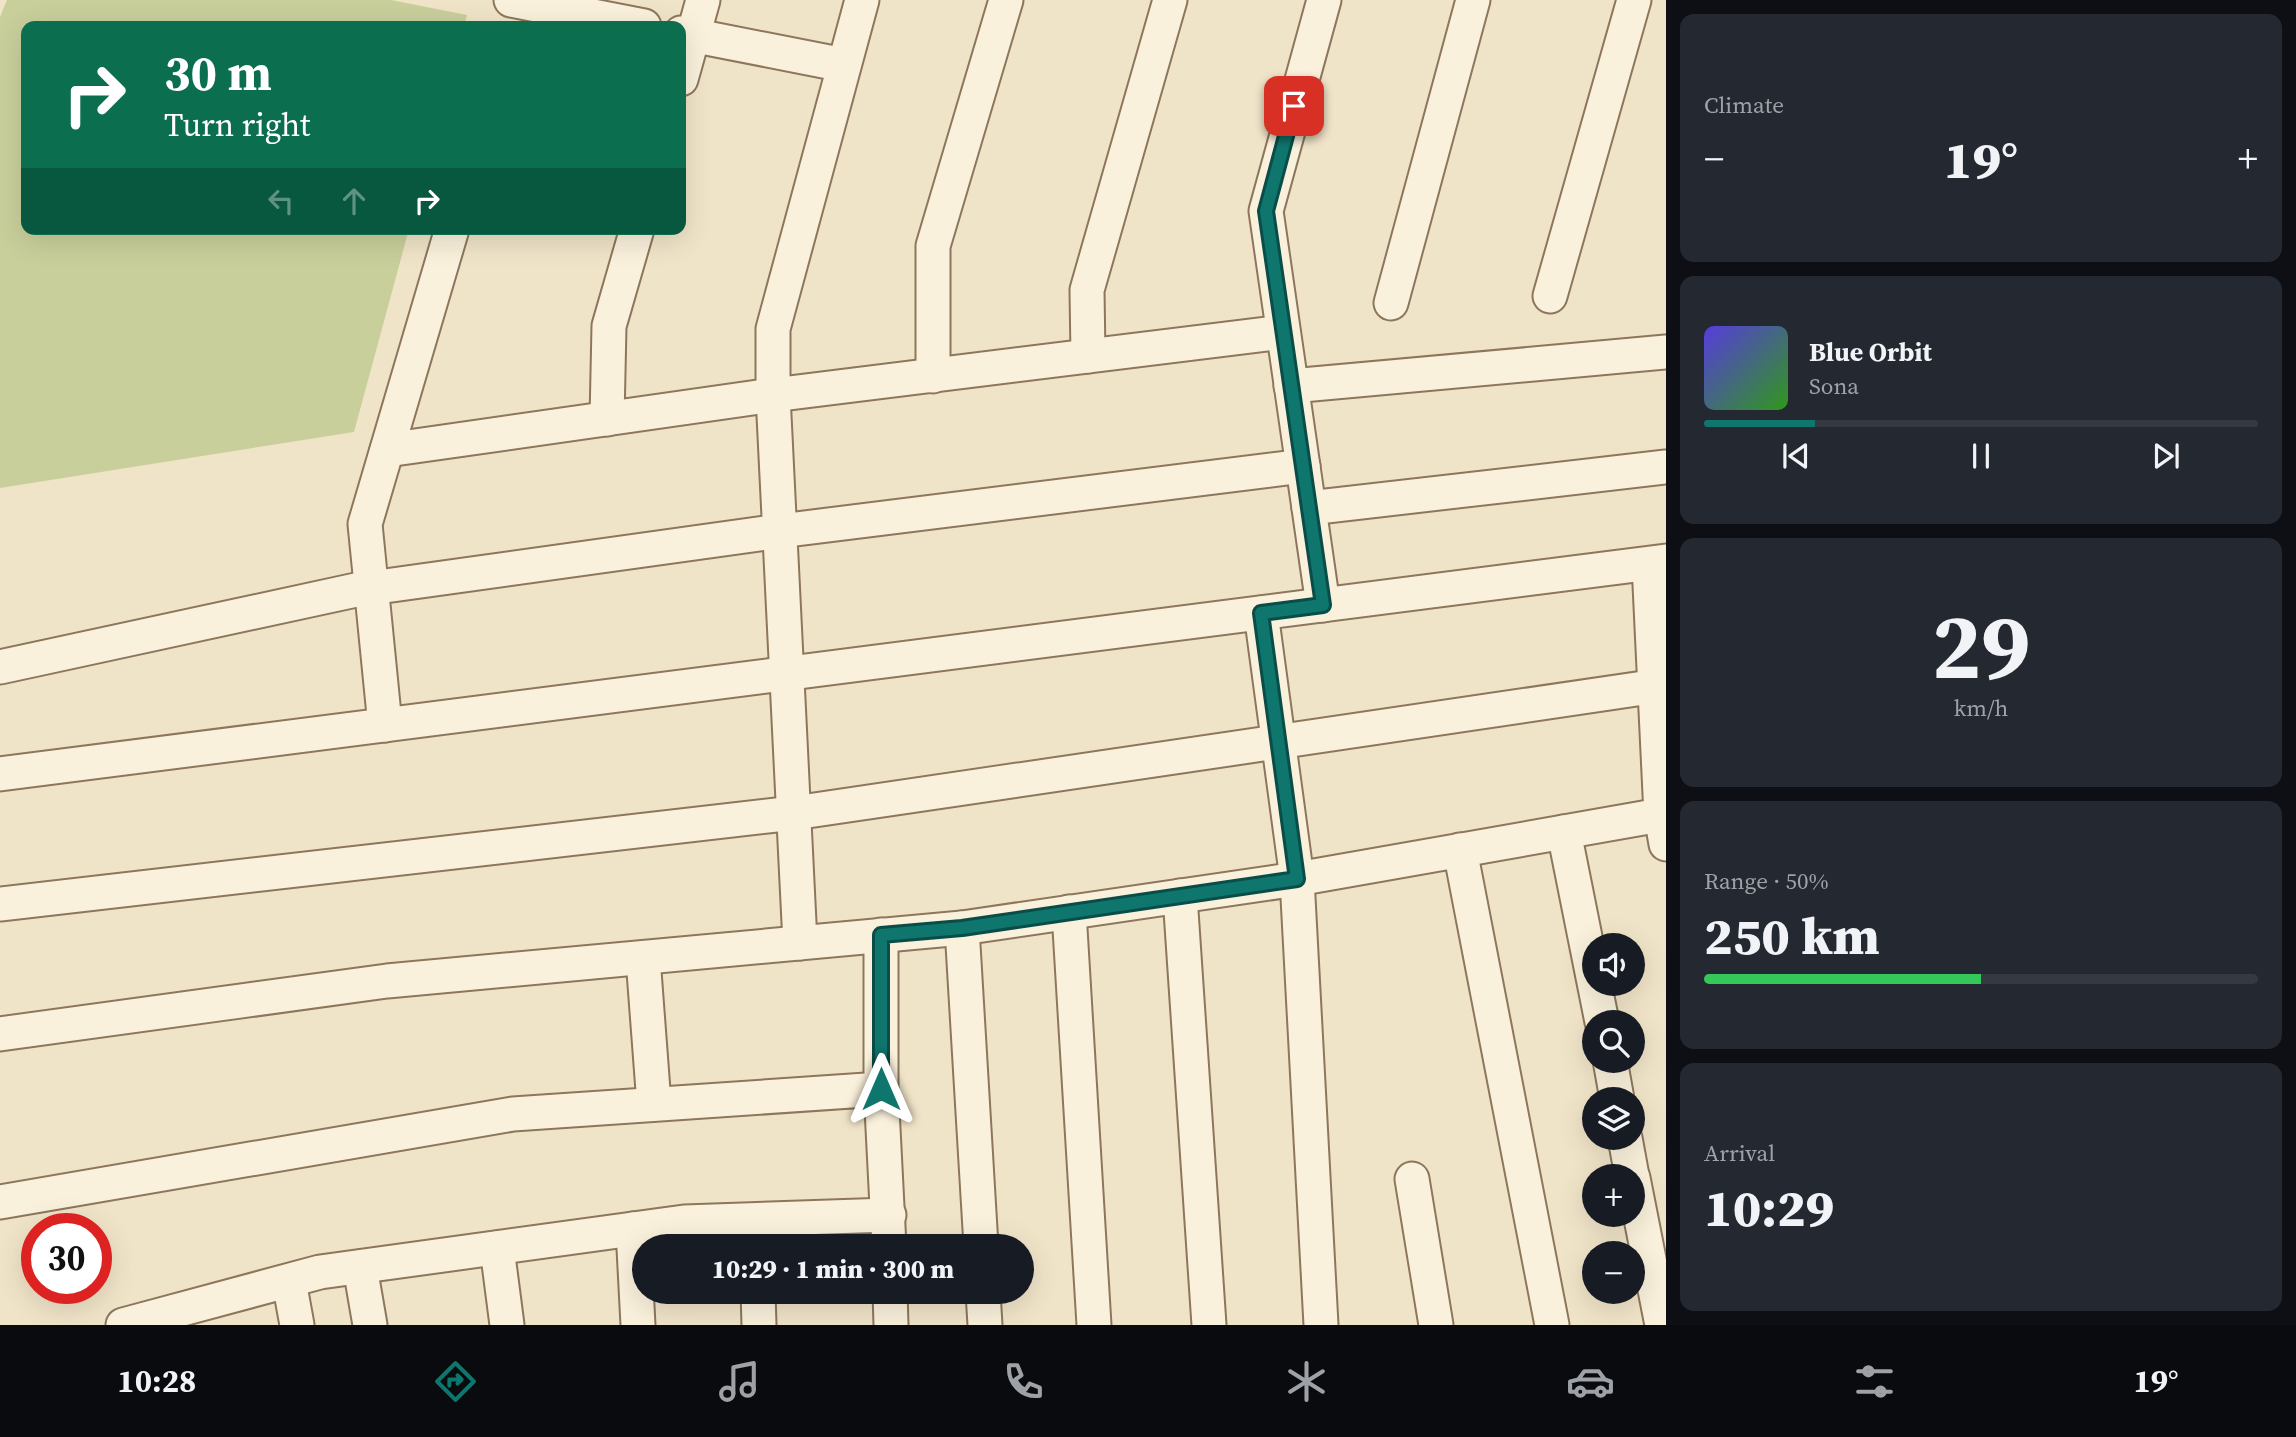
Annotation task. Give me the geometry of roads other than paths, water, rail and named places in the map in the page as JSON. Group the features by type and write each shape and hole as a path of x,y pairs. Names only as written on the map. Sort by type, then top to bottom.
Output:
{"street":[{"path":"703,0 687,35 844,65"},
{"path":"800,943 773,395 773,329 862,0"},
{"path":"933,376 933,246 1006,0"},
{"path":"1088,356 1087,289 1170,0"},
{"path":"1323,605 1266,211 1324,0"},
{"path":"1391,303 1473,0"},
{"path":"1550,296 1634,0"},
{"path":"515,7 610,21"},
{"path":"386,725 365,524 450,235"},
{"path":"607,419 609,326 635,235"},
{"path":"387,450 773,395 1283,332"},
{"path":"1291,386 1666,352"},
{"path":"0,667 373,588 780,531 1303,466"},
{"path":"1309,508 1666,467"},
{"path":"0,774 1657,563 1657,686 1664,824 1564,832 1297,879 962,928 387,981 0,1034"},
{"path":"1261,613 1297,879 1321,1325"},
{"path":"0,904 794,813 1657,686"},
{"path":"1564,832 1600,1010"},
{"path":"1460,850 1552,1325"},
{"path":"1180,896 1209,1325"},
{"path":"1069,912 1094,1325"},
{"path":"962,928 980,1234"},
{"path":"122,1325 176,1318 289,1281 360,1267 684,1222 756,1233 889,1231 881,1089 881,935"},
{"path":"643,958 654,1104"},
{"path":"0,1202 513,1114 881,1089"},
{"path":"1412,1179 1436,1325"},
{"path":"1643,1227 1662,1325"},
{"path":"633,1229 638,1325"},
{"path":"496,1248 507,1325"},
{"path":"360,1267 370,1325"},
{"path":"289,1281 298,1325"},
{"path":"758,1304 759,1325"},
{"path":"890,1304 891,1325"},
{"path":"984,1304 985,1325"}]}
